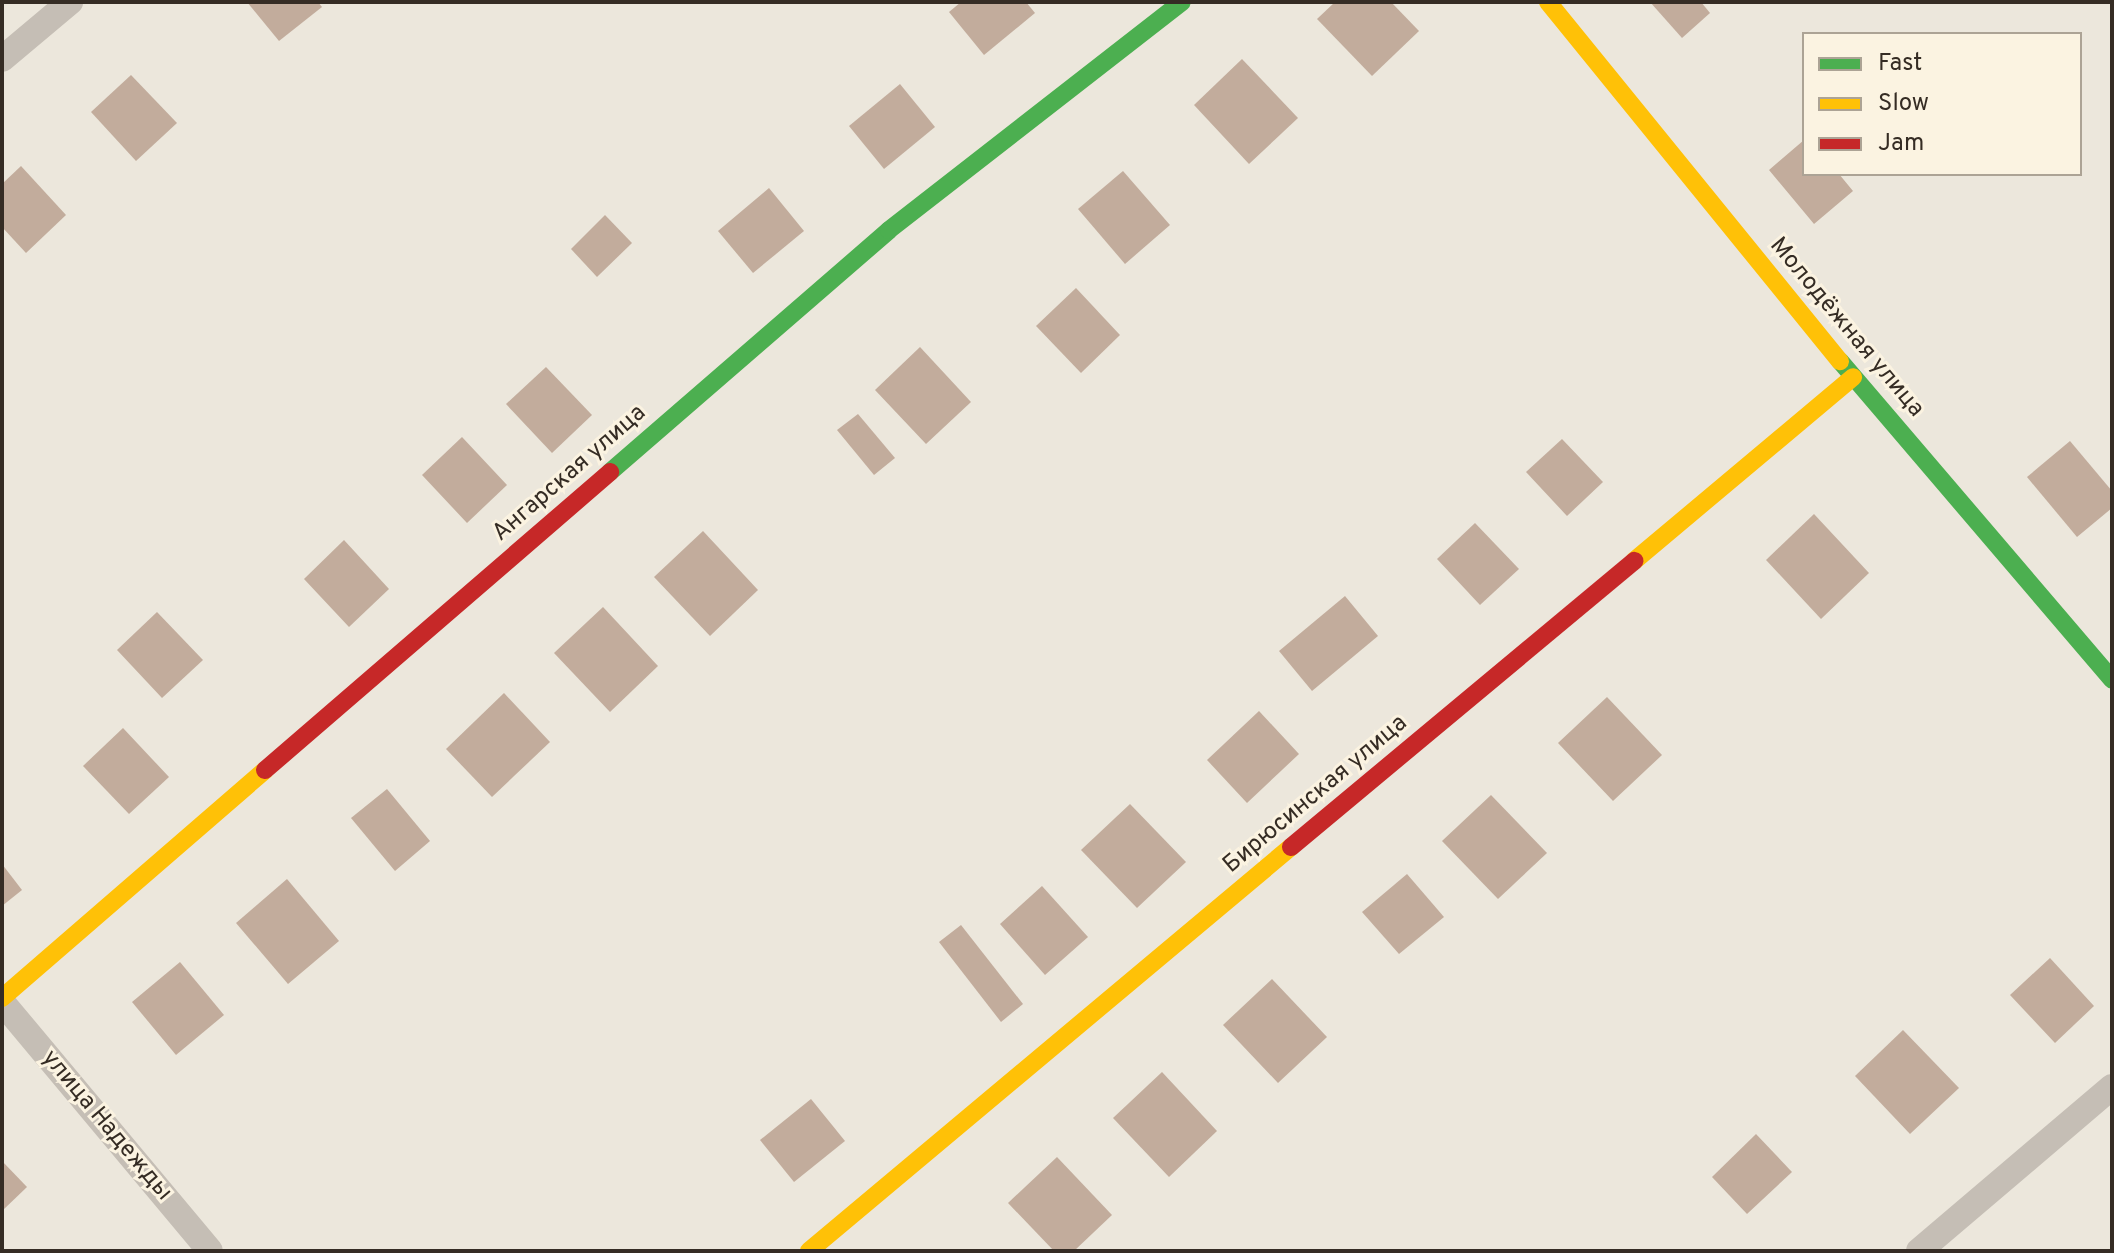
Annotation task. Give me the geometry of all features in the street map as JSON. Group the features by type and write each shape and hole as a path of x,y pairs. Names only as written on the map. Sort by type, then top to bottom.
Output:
{"street":[{"path":"2,59 70,2"},
{"name":"Ангарская улица","path":"2,1000 889,230 1182,2"},
{"name":"Молодёжная улица","path":"1548,2 1853,377 2112,680"},
{"name":"Бирюсинская улица","path":"809,1251 1853,377"},
{"name":"улица Надежды","path":"2,1000 210,1251"},
{"path":"1919,1251 2112,1087"}],"building":[{"path":"247,2 318,2 322,7 279,41"},
{"path":"961,2 1026,2 1035,13 984,55 949,12"},
{"path":"1335,2 1391,2 1419,31 1372,76 1317,19"},
{"path":"1650,2 1701,2 1710,13 1682,38"},
{"path":"1242,59 1298,118 1249,164 1194,105"},
{"path":"131,75 177,123 136,161 91,112"},
{"path":"900,84 935,127 884,169 849,126"},
{"path":"1802,142 1802,176 1841,176 1853,191 1814,224 1769,170"},
{"path":"21,166 66,215 26,253 2,227 2,184"},
{"path":"1123,171 1170,225 1125,264 1078,209"},
{"path":"769,188 804,231 753,273 718,231"},
{"path":"605,215 632,243 597,277 571,249"},
{"path":"1076,288 1120,335 1081,373 1036,326"},
{"path":"920,347 971,402 926,444 875,390"},
{"path":"546,367 592,415 552,453 506,404"},
{"path":"858,414 895,458 874,475 837,430"},
{"path":"462,437 507,485 467,523 422,475"},
{"path":"1562,439 1603,482 1567,516 1526,472"},
{"path":"2070,441 2112,491 2112,508 2077,537 2027,477"},
{"path":"1814,514 1869,573 1821,619 1766,560"},
{"path":"1475,523 1519,569 1480,605 1437,559"},
{"path":"703,531 758,590 710,636 654,577"},
{"path":"344,540 389,589 349,627 304,579"},
{"path":"1345,596 1378,636 1312,691 1279,651"},
{"path":"603,607 658,666 610,712 554,653"},
{"path":"157,612 203,660 162,698 117,650"},
{"path":"504,693 550,742 492,797 446,749"},
{"path":"1607,697 1662,755 1613,801 1558,743"},
{"path":"1259,711 1299,754 1247,803 1207,760"},
{"path":"123,728 169,777 129,814 83,766"},
{"path":"387,789 430,841 395,871 351,818"},
{"path":"1491,795 1547,853 1498,899 1442,841"},
{"path":"1130,804 1186,862 1137,908 1081,850"},
{"path":"2,864 22,890 2,906"},
{"path":"1407,874 1444,917 1399,954 1362,912"},
{"path":"287,879 339,941 288,984 236,923"},
{"path":"1042,886 1088,937 1045,975 1000,924"},
{"path":"961,925 1023,1004 1001,1022 939,942"},
{"path":"2050,958 2094,1006 2055,1043 2010,995"},
{"path":"180,962 224,1015 176,1055 132,1002"},
{"path":"1272,979 1327,1037 1278,1083 1223,1025"},
{"path":"1903,1030 1959,1088 1910,1134 1855,1076"},
{"path":"1162,1072 1217,1131 1169,1177 1113,1118"},
{"path":"811,1099 845,1141 794,1182 760,1140"},
{"path":"1756,1134 1792,1172 1747,1214 1712,1177"},
{"path":"1057,1157 1112,1215 1074,1251 1054,1251 1008,1203"},
{"path":"2,1161 27,1187 2,1211"}],"traffic: fast":[{"path":"610,472 889,230 1182,2"},
{"path":"1840,361 2112,680"}],"traffic: slow":[{"path":"1548,2 1840,361"},
{"path":"1634,561 1853,377"},
{"path":"2,998 265,770"},
{"path":"809,1251 1291,847"}],"traffic: jam":[{"path":"265,770 610,472"},
{"path":"1291,847 1634,561"}]}
